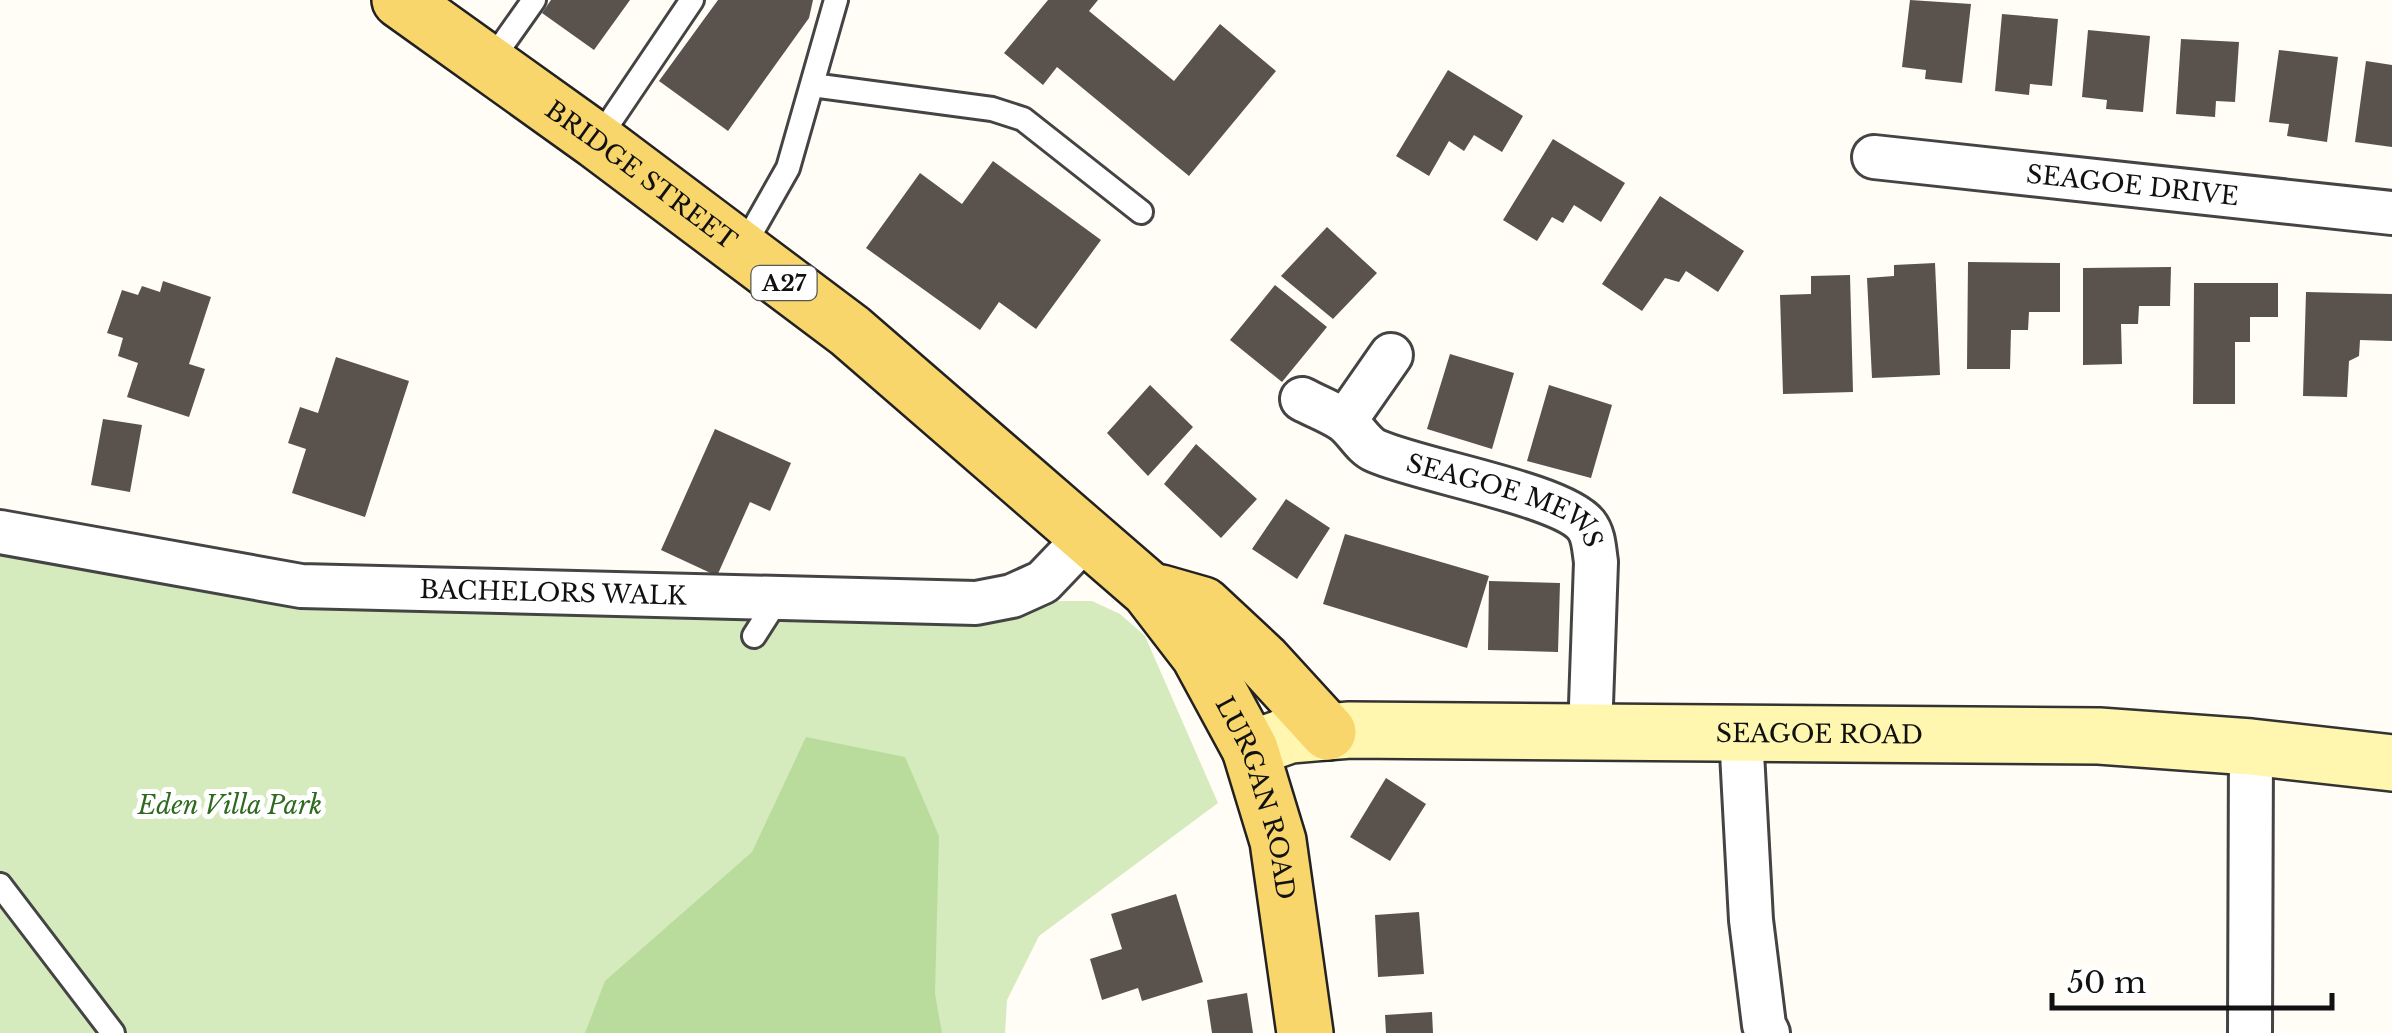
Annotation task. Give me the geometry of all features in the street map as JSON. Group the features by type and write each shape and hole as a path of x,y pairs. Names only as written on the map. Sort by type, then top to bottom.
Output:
{"main road":[{"name":"BRIDGE STREET","path":"400,0 597,141 850,331 1148,590"},
{"path":"1148,590 1203,605 1263,661 1328,732"},
{"name":"LURGAN ROAD","path":"1148,590 1199,656 1250,749 1278,841 1305,1033"},
{"name":"SEAGOE ROAD","path":"1250,749 1290,735 1328,732 2099,736 2251,746 2392,764"}],"street":[{"name":"SEAGOE DRIVE","path":"1874,157 2392,213"},
{"path":"1345,421 1391,355"},
{"name":"SEAGOE MEWS","path":"1302,399 1345,421 1370,449 1548,503 1574,514 1587,527 1596,562 1590,733"},
{"name":"BACHELORS WALK","path":"0,532 301,586 976,604 1012,596 1043,582 1088,535"},
{"path":"1741,734 1752,920 1768,1033"},
{"path":"2250,1033 2251,746"}],"lane":[{"path":"488,65 534,0"},
{"path":"597,141 692,0"},
{"path":"741,251 788,168 836,0"},
{"path":"812,85 992,109 1023,119 1142,212"},
{"path":"754,636 779,598"},
{"path":"0,885 113,1033"}],"green space":[{"name":"Eden Villa Park","path":"0,532 301,586 1008,607 1092,601 1120,614 1145,636 1218,803 1039,936 1007,1000 1005,1033 0,1033"},
{"path":"806,737 905,757 939,836 935,994 942,1033 585,1033 605,981 752,852"}],"building":[{"path":"551,0 630,0 594,50 542,13"},
{"path":"718,0 813,0 809,18 728,131 659,81"},
{"path":"1048,0 1098,0 1089,11 1174,81 1220,24 1276,71 1189,176 1057,67 1043,85 1004,53"},
{"path":"1910,0 1971,4 1962,83 1925,79 1926,70 1902,67"},
{"path":"2002,14 2058,19 2052,86 2030,84 2029,95 1995,91"},
{"path":"2088,30 2150,36 2143,112 2106,109 2107,100 2082,97"},
{"path":"2181,39 2239,42 2235,102 2216,101 2215,117 2176,114"},
{"path":"2279,50 2338,57 2327,142 2287,136 2289,124 2269,122"},
{"path":"2366,61 2392,65 2392,147 2355,142"},
{"path":"1448,70 1523,116 1502,152 1474,135 1464,151 1449,141 1429,176 1396,156"},
{"path":"1553,139 1625,183 1601,222 1574,205 1563,223 1552,217 1537,241 1503,220"},
{"path":"993,161 1101,240 1036,329 999,302 980,330 866,248 920,173 962,204"},
{"path":"1660,196 1744,251 1718,292 1686,271 1679,282 1665,278 1642,311 1602,284"},
{"path":"1327,227 1377,273 1333,319 1281,276"},
{"path":"1968,262 2060,263 2060,312 2029,312 2028,330 2011,330 2010,369 1967,369"},
{"path":"1935,263 1940,375 1872,378 1867,278 1894,276 1894,265"},
{"path":"2171,267 2170,306 2139,306 2138,324 2121,324 2122,364 2083,365 2083,268"},
{"path":"1850,275 1853,392 1783,394 1780,295 1811,294 1811,276"},
{"path":"163,281 211,297 189,364 205,369 189,417 127,397 138,363 118,356 123,338 107,333 122,290 138,295 142,286 160,292"},
{"path":"2194,283 2278,283 2278,317 2250,317 2250,342 2235,342 2235,404 2193,404"},
{"path":"1275,285 1327,327 1282,382 1230,340"},
{"path":"2306,292 2392,294 2392,341 2360,340 2359,356 2349,361 2347,397 2303,396"},
{"path":"1450,354 1514,373 1492,449 1427,429"},
{"path":"336,357 409,381 365,517 292,493 306,449 288,443 300,407 318,413"},
{"path":"1150,385 1193,427 1148,476 1107,433"},
{"path":"1549,385 1612,405 1591,478 1527,461"},
{"path":"103,419 142,425 130,492 91,485"},
{"path":"715,429 791,463 770,511 750,502 717,576 661,550"},
{"path":"1196,444 1257,499 1221,538 1164,484"},
{"path":"1286,499 1330,528 1297,579 1252,549"},
{"path":"1345,534 1489,576 1467,648 1323,604"},
{"path":"1489,581 1560,583 1558,652 1488,650"},
{"path":"1386,778 1426,804 1390,861 1350,837"},
{"path":"1176,894 1203,982 1142,1001 1138,988 1102,1000 1090,959 1122,949 1111,914"},
{"path":"1419,912 1424,974 1378,977 1375,915"},
{"path":"1247,993 1253,1033 1212,1033 1207,1000"},
{"path":"1432,1012 1433,1033 1386,1033 1385,1015"}]}
